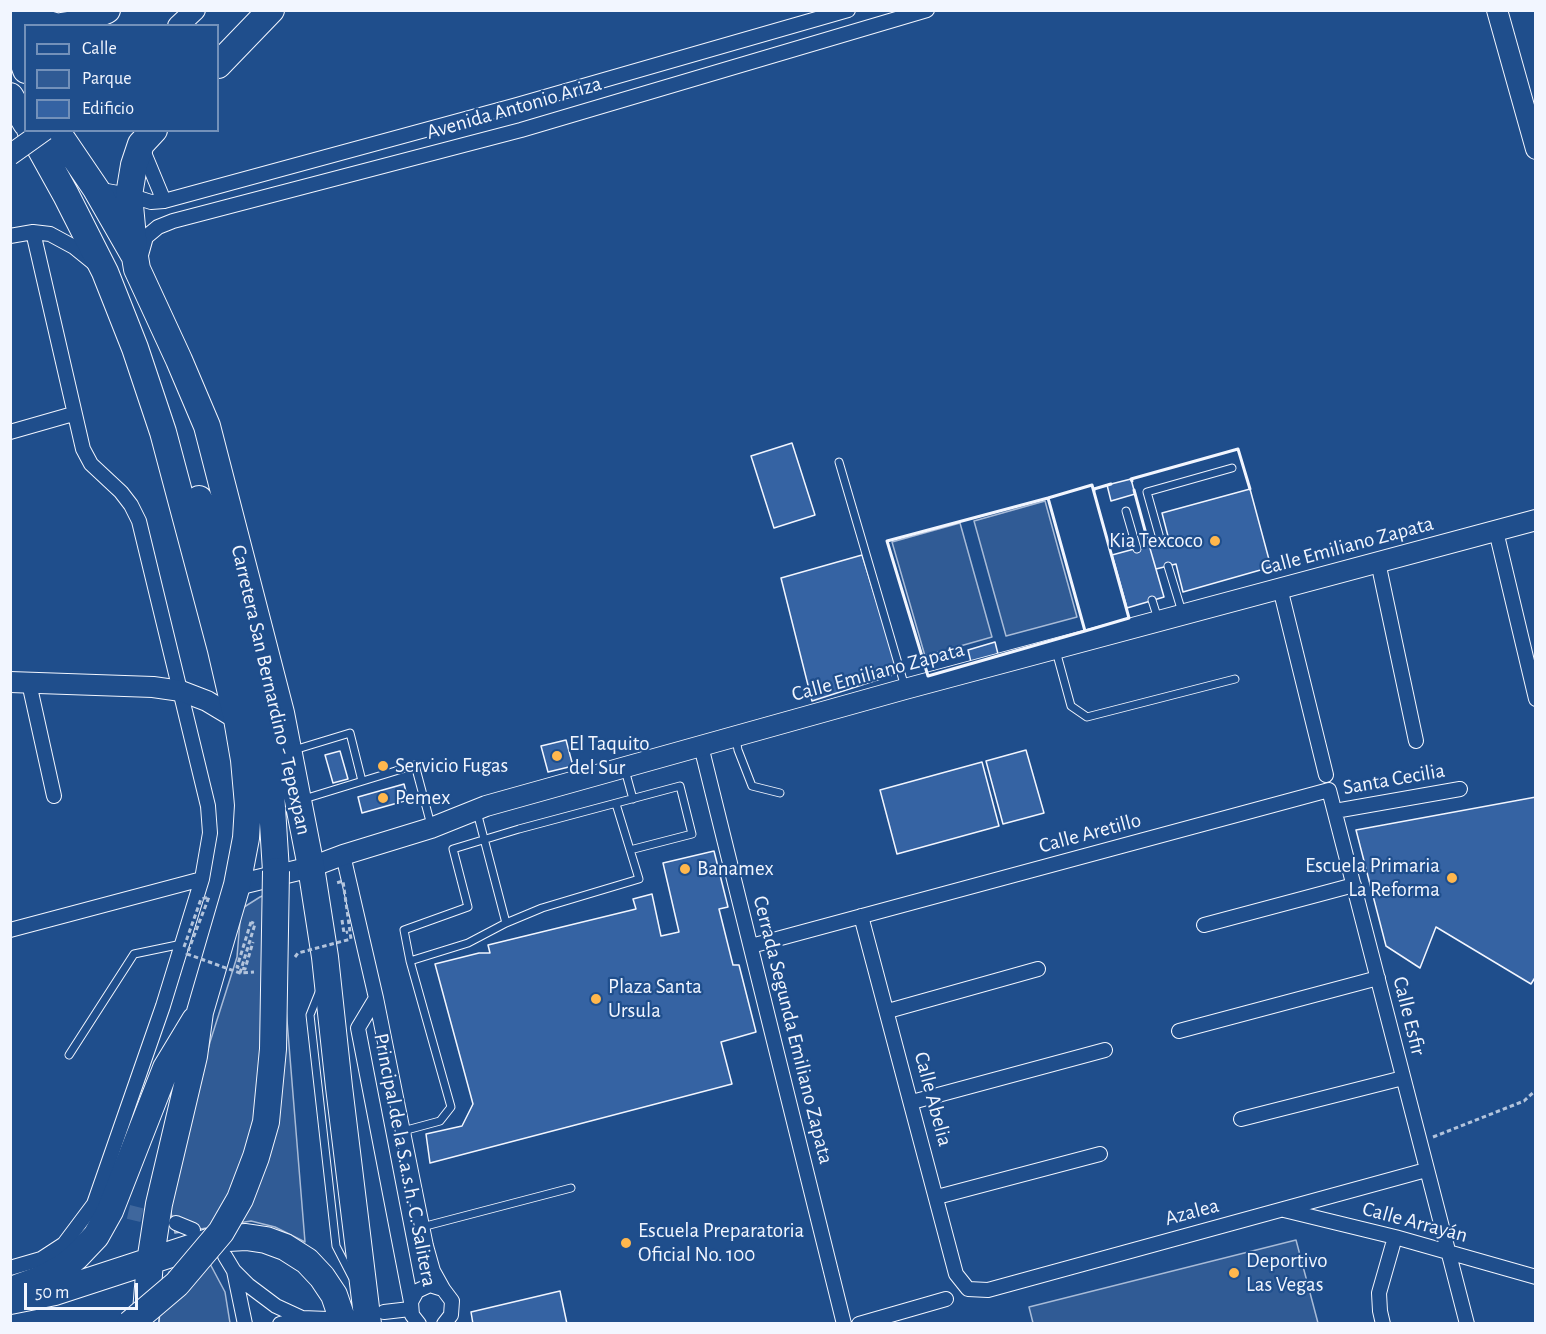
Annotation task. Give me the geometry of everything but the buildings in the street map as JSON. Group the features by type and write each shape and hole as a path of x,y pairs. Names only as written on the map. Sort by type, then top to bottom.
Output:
{"highway":[{"path":"74,24 107,10"},
{"path":"219,64 271,10"},
{"path":"10,13 48,24"},
{"path":"10,25 24,64"},
{"path":"10,96 24,120"},
{"name":"Carretera San Bernardino - Tepexpan","path":"31,132 66,195 124,266 179,360 207,426 281,713 311,867 327,973 339,1087 373,1313"},
{"path":"51,132 124,266 160,368 242,653 265,745 271,792 276,871 273,1049 266,1122 240,1199 221,1232 177,1284 140,1321"},
{"name":"Carretera San Bernardino - Tepexpan","path":"57,132 96,189 124,266 135,348 163,432 237,719 248,805 246,838 237,885 200,1012 187,1088 159,1204 140,1321"},
{"path":"124,266 129,195 134,165 147,137"},
{"path":"10,1289 41,1280 64,1267 96,1236 110,1211 166,1068 200,1012"},
{"path":"10,1301 55,1292 208,1242 246,1237 266,1240 285,1247 307,1261 334,1295 336,1321"}],"main road":[{"path":"180,24 195,10"},
{"path":"1497,10 1529,102 1536,149"},
{"path":"10,155 42,132"},
{"name":"Calle Emiliano Zapata","path":"237,885 311,867 431,828 476,810 701,746 1536,520"},
{"path":"20,682 153,687 181,691 207,701 237,719"}],"street":[{"name":"Avenida Antonio Ariza","path":"96,189 151,202 164,201 517,105 848,10"},
{"name":"Avenida Antonio Ariza","path":"124,266 146,237 158,226 173,220 521,130 927,10"},
{"path":"517,105 521,130"},
{"path":"147,137 164,201"},
{"path":"10,1268 41,1259 64,1244 100,1205 202,879 210,833 208,806 138,521 131,504 91,464 83,449 73,414 33,232"},
{"path":"10,236 33,232 50,234 74,247 124,266"},
{"path":"10,432 73,414"},
{"path":"1496,531 1536,699"},
{"path":"1378,562 1416,741"},
{"path":"1280,588 1326,775"},
{"path":"20,682 54,796"},
{"name":"Cerrada Segunda Emiliano Zapata","path":"701,746 844,1323"},
{"name":"Santa Cecilia","path":"1335,811 1460,789"},
{"name":"Calle Aretillo","path":"751,946 1329,790"},
{"name":"Calle Esfir","path":"1329,790 1467,1323"},
{"path":"343,855 376,998 426,1246 434,1271 443,1289 452,1300 449,1321"},
{"path":"10,930 202,879"},
{"path":"1204,925 1354,885"},
{"name":"Calle Abelia","path":"861,916 956,1275 968,1289"},
{"path":"888,1011 1038,969"},
{"path":"1179,1031 1378,978"},
{"name":"Principal de la S.a.s.h. C. Salitera","path":"376,998 358,1028 413,1301"},
{"path":"912,1102 1105,1050"},
{"path":"1241,1119 1403,1078"},
{"path":"383,1158 408,1153"},
{"path":"937,1197 1100,1154"},
{"name":"Azalea","path":"968,1289 988,1290 1426,1170"},
{"name":"Calle Arrayán","path":"1282,1209 1395,1237 1536,1277"},
{"path":"176,1223 193,1230"},
{"path":"1383,1323 1379,1293 1395,1237"},
{"path":"419,1323 412,1315 413,1301 425,1266 426,1246"},
{"path":"225,1256 234,1271 264,1298 302,1318"},
{"path":"234,1271 245,1323"},
{"path":"373,1313 413,1301 430,1285 443,1289"},
{"path":"859,1323 946,1299"},
{"path":"280,1323 302,1318 336,1321"}],"lane":[{"path":"839,462 905,689"},
{"path":"1161,542 1147,492 1232,468"},
{"path":"1126,511 1137,549"},
{"path":"1168,566 1182,615"},
{"path":"1152,600 1159,621"},
{"path":"1055,649 1071,706 1087,717 1235,679"},
{"path":"288,751 350,733 362,781"},
{"path":"736,737 738,750 752,786 780,793"},
{"path":"298,801 415,765 431,828"},
{"path":"624,768 633,799"},
{"path":"403,1131 440,1122 451,1107 410,961 404,930 468,907 453,849 680,786 692,834 630,850"},
{"path":"410,961 468,943 506,923 572,898 639,879 616,804"},
{"path":"476,810 506,923"},
{"path":"69,1055 134,954 182,944"},
{"path":"423,1227 571,1188"}],"path":[{"path":"240,973 255,924 251,922 237,967 245,969 261,920"},
{"path":"1420,1142 1524,1101 1536,1090"}],"green space":[{"path":"1045,501 1077,617 1006,636 974,521"},
{"path":"960,523 992,637 925,656 892,542"},
{"path":"279,889 305,1242 275,1227 251,1221 175,1233 168,1197 210,1042 237,957 241,909"},
{"name":"Deportivo Las Vegas","path":"1296,1240 1318,1323 1033,1323 1029,1307"},
{"path":"208,1260 225,1292 230,1323 159,1324 161,1290 169,1272"}],"tunnel":[{"path":"108,1207 162,1220"}],"wall":[{"path":"1132,481 1131,479 1238,449 1250,489"},
{"path":"1094,492 1094,489 1111,484"},
{"path":"1092,485 1129,618 1085,631 1048,498 1092,485"},
{"path":"1134,490 1149,545"},
{"path":"1048,498 1085,631 928,676 887,541 1048,498"}],"place":[{"name":"Kia Texcoco","path":"1215,541"},
{"name":"El Taquito del Sur","path":"557,756"},
{"name":"Servicio Fugas","path":"383,766"},
{"name":"Pemex","path":"383,798"},
{"name":"Banamex","path":"685,869"},
{"name":"Escuela Primaria La Reforma","path":"1452,878"},
{"name":"Plaza Santa Ursula","path":"596,999"},
{"name":"Escuela Preparatoria Oficial No. 100","path":"626,1243"},
{"name":"Deportivo Las Vegas","path":"1234,1273"}]}
